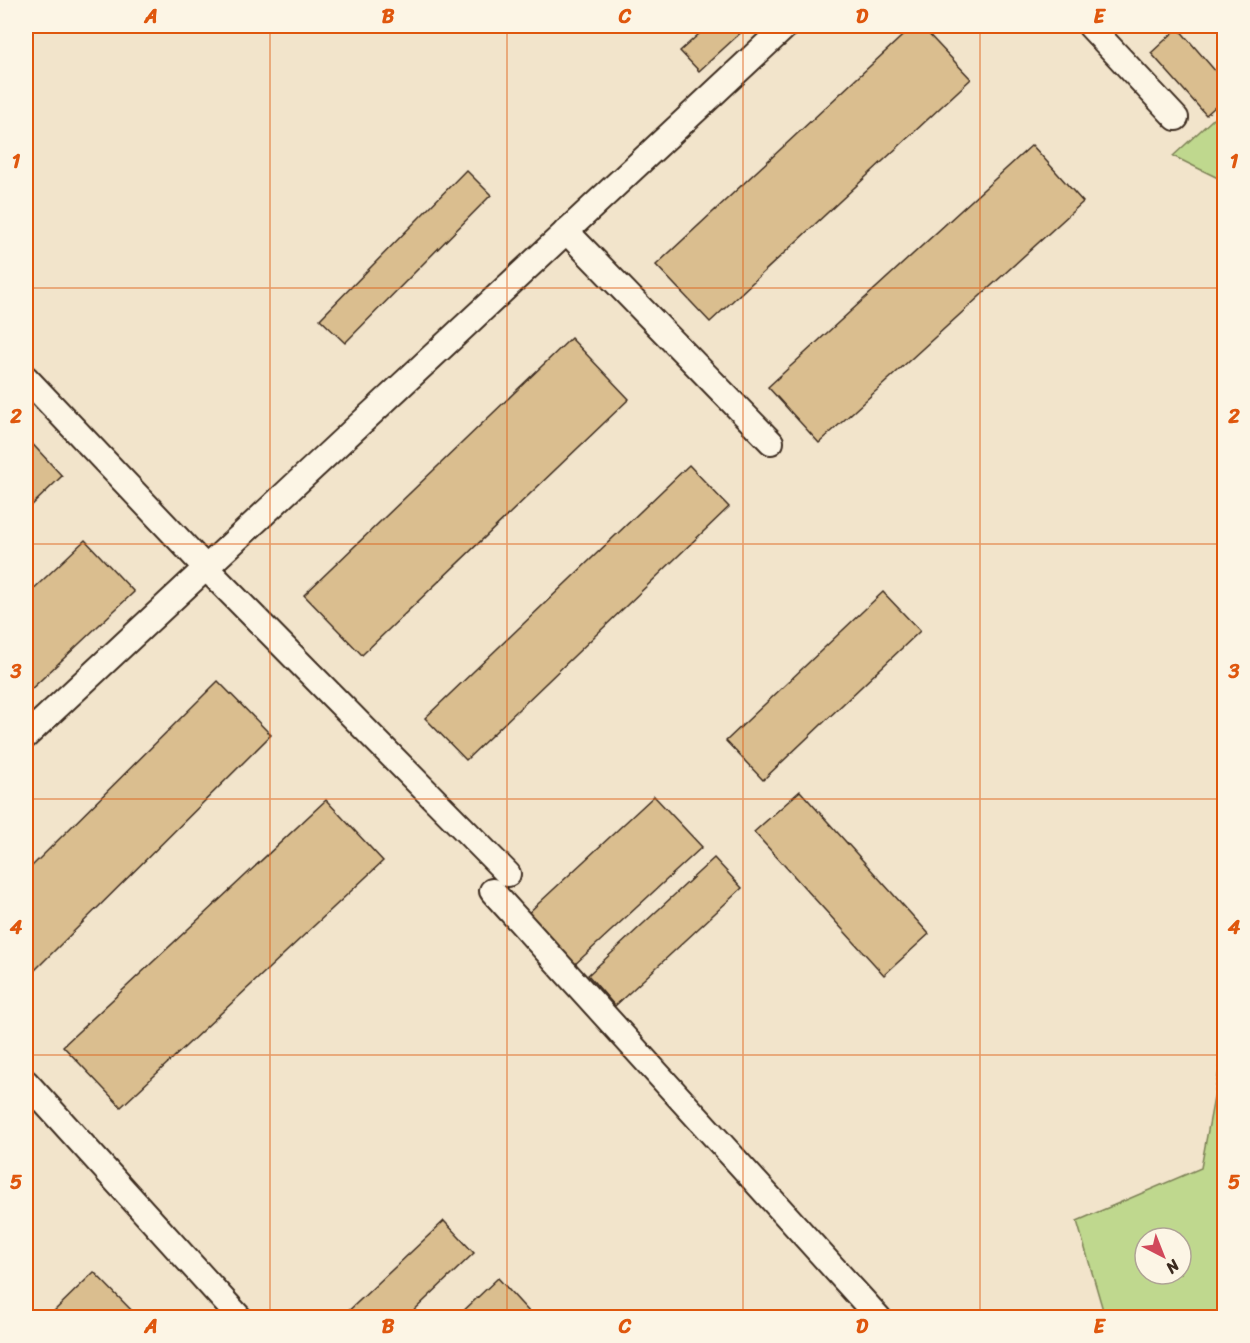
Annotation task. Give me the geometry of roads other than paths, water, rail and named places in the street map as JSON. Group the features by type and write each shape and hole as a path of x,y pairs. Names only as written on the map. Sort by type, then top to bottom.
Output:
{"street":[{"path":"26,736 786,26"},
{"path":"1090,26 1176,118"},
{"path":"566,231 771,442"},
{"path":"26,378 500,883 879,1317"},
{"path":"26,1082 240,1317"}]}
